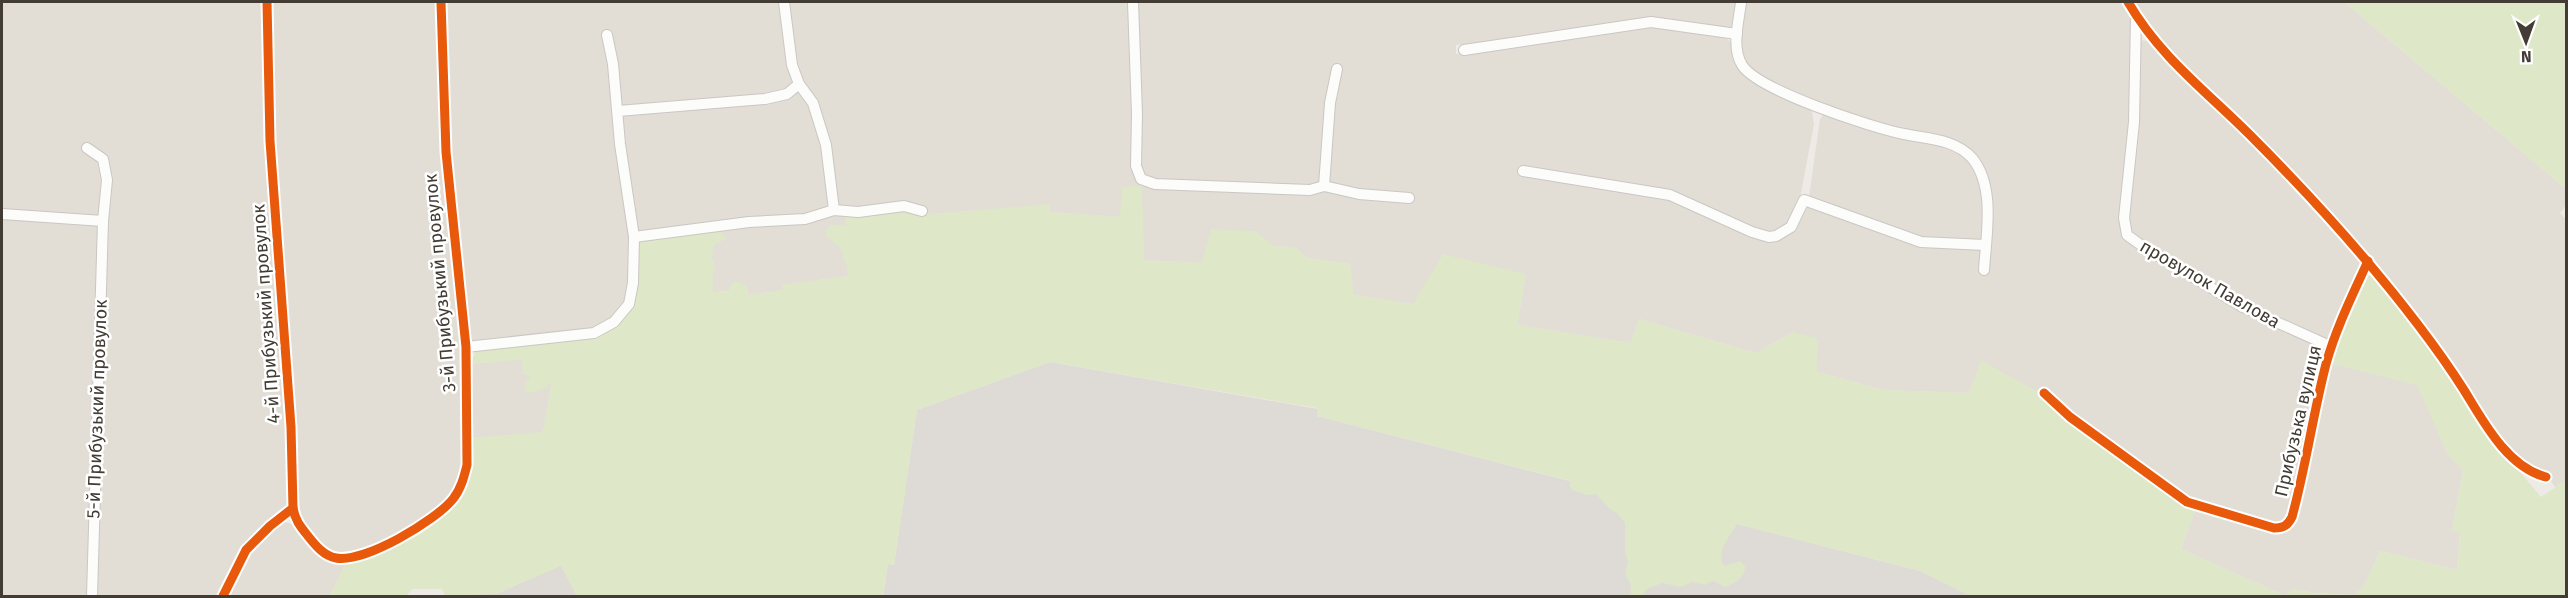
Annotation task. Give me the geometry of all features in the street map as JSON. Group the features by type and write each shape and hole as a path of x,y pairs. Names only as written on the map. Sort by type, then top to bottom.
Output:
{"street":[{"name":"4-й Прибузький провулок","path":"267,2 270,141 291,427 294,508"},
{"name":"3-й Прибузький провулок","path":"294,508 298,523 315,545 332,557 339,559 364,555 427,523 445,508 461,485 467,465 466,347 446,152 441,2"},
{"path":"784,2 791,56 799,84 808,94 818,116 826,145 834,210"},
{"path":"1133,2 1137,94 1136,166 1141,179 1155,184 1310,190 1324,186 1359,194 1409,198"},
{"path":"1741,2 1737,34 1740,61 1747,71 1759,80 1809,103 1878,128 1936,140 1962,150 1972,159 1984,184 1987,207 1984,270"},
{"path":"2128,2 2157,45 2175,65 2278,163 2368,261 2419,326 2487,427 2508,452 2528,470 2546,477"},
{"name":"провулок Павлова","path":"2136,15 2134,122 2124,218 2127,235 2243,307 2332,347"},
{"path":"1464,50 1651,22 1737,34"},
{"name":"3-й Прибузький провулок","path":"466,347 585,335 608,327 620,317 632,295 634,237 620,144 608,35"},
{"path":"1324,186 1330,103 1337,69"},
{"path":"618,111 765,99 787,94 799,84"},
{"name":"5-й Прибузький провулок","path":"87,148 103,159 107,180 102,221 92,597"},
{"path":"1522,171 1670,195 1752,232 1769,237 1784,233 1791,227 1804,200 1921,242 1985,245"},
{"path":"634,237 749,222 800,220 834,210 858,212 904,206 922,211"},
{"path":"2,214 102,221"},
{"name":"Прибузька вулиця","path":"2044,393 2070,417 2187,502 2274,528 2281,528 2292,517 2332,347 2368,261"},
{"path":"223,597 246,550 270,526 294,508"}],"shaded area":[{"path":"2,2 264,2 288,426 289,505 268,523 220,596 96,596 103,222 2,212"},
{"path":"269,2 437,2 463,345 464,465 453,494 407,531 347,556 325,550 298,516 276,201"},
{"path":"444,2 782,2 793,78 793,84 786,92 621,108 632,236 627,303 601,328 473,341 470,339 454,220"},
{"path":"787,2 1131,2 1137,182 1141,186 1120,217 1050,212 1050,205 931,214 858,210 837,205 830,162 798,73"},
{"path":"1136,2 1739,2 1735,25 1730,30 1676,21 1456,45 1456,54 1545,43 1644,26 1726,38 1731,42 1737,62 1808,107 1812,112 1814,124 1798,209 1794,218 1776,234 1659,196 1777,238 1806,205 1920,244 1988,248 1990,216 1974,158 1809,101 1748,68 1740,54 1744,2 2125,2 2131,12 2133,65 2123,233 2323,347 2325,351 2290,516 2280,525 2188,499 2043,395 1981,361 1969,393 1884,390 1817,372 1793,332 1756,353 1639,319 1631,343 1517,325 1526,274 1413,304 1353,295 1350,264 1307,258 1295,247 1273,246 1201,263 1144,260 1141,186 1315,187 1156,182 1140,173"},
{"path":"2133,2 2344,2 2566,189 2566,205 2560,213 2566,219 2566,480 2555,487 2546,474 2531,467 2501,439 2484,418 2422,324 2160,42"},
{"path":"2140,40 2147,41 2244,134 2359,259 2361,267 2331,338 2324,340 2261,315 2134,238 2126,219"},
{"path":"798,90 804,92 825,145 827,208 821,212 638,233 621,116"},
{"path":"1824,114 1936,142 1961,151 1978,172 1984,198 1982,240 1933,242 1809,197 1820,119"},
{"path":"828,214 845,214 848,276 783,285 783,290 744,296 744,291 713,292 710,229"},
{"path":"2,216 99,226 89,596 2,596"},
{"path":"522,359 552,380 543,433 470,438 470,364"},
{"path":"1050,362 1318,409 1317,416 1920,571 1971,596 883,596 888,564 894,565 917,410"},
{"path":"2330,363 2417,384 2448,455 2463,469 2452,531 2460,533 2457,570 2380,551 2364,586 2354,595 2314,593 2293,589 2286,596 2181,549 2196,508 2288,527"},
{"path":"283,521 295,525 314,546 347,561 330,596 226,596 247,553"},
{"path":"561,565 577,596 474,596 474,594 496,594"}],"green space":[{"path":"2344,2 2566,2 2566,189"},
{"path":"1142,186 1144,260 1201,263 1211,229 1256,231 1273,246 1295,247 1307,258 1350,264 1354,295 1413,304 1443,254 1526,274 1517,325 1631,343 1639,319 1756,353 1793,332 1818,338 1817,372 1884,390 1969,393 1981,360 2043,395 2196,508 2181,549 2286,596 1971,596 1920,571 1737,524 1721,555 1724,566 1740,561 1745,566 1744,574 1736,582 1725,587 1713,581 1705,585 1692,582 1681,587 1662,583 1647,589 1642,596 1630,596 1631,585 1625,574 1628,561 1625,553 1625,523 1596,494 1586,495 1572,490 1569,485 1571,481 1317,416 1317,408 1050,362 917,410 894,565 888,564 883,596 577,596 561,566 496,594 445,596 442,589 413,589 406,596 330,596 347,561 364,557 457,498 470,438 543,432 552,380 546,388 529,393 525,390 525,382 531,376 523,374 522,360 470,364 476,350 585,337 621,318 639,241 710,230 723,233 726,239 714,245 712,257 716,268 713,273 713,292 728,292 731,284 736,281 747,286 749,295 783,290 782,285 848,276 841,249 826,236 830,225 845,225 845,214 901,208 931,214 1050,204 1050,212 1120,217 1122,187"},
{"path":"2370,275 2414,327 2479,423 2541,497 2566,480 2566,596 2286,596 2293,589 2314,593 2354,595 2364,586 2380,551 2457,570 2460,533 2452,531 2463,470 2448,455 2417,385 2330,363 2346,316 2367,276"}],"cycle path":[{"path":"223,596 246,550 270,526 293,508 291,427 270,141 267,2"},
{"path":"293,508 300,526 320,550 332,557 349,558 381,547 416,529 453,499 465,474 467,465 466,347 446,152 441,2"},
{"path":"2128,2 2154,40 2169,57 2295,181 2380,276 2437,350 2488,429 2508,453 2519,464 2546,477"},
{"path":"2044,393 2070,417 2187,502 2274,528 2283,527 2292,517 2330,351 2368,261"}]}
